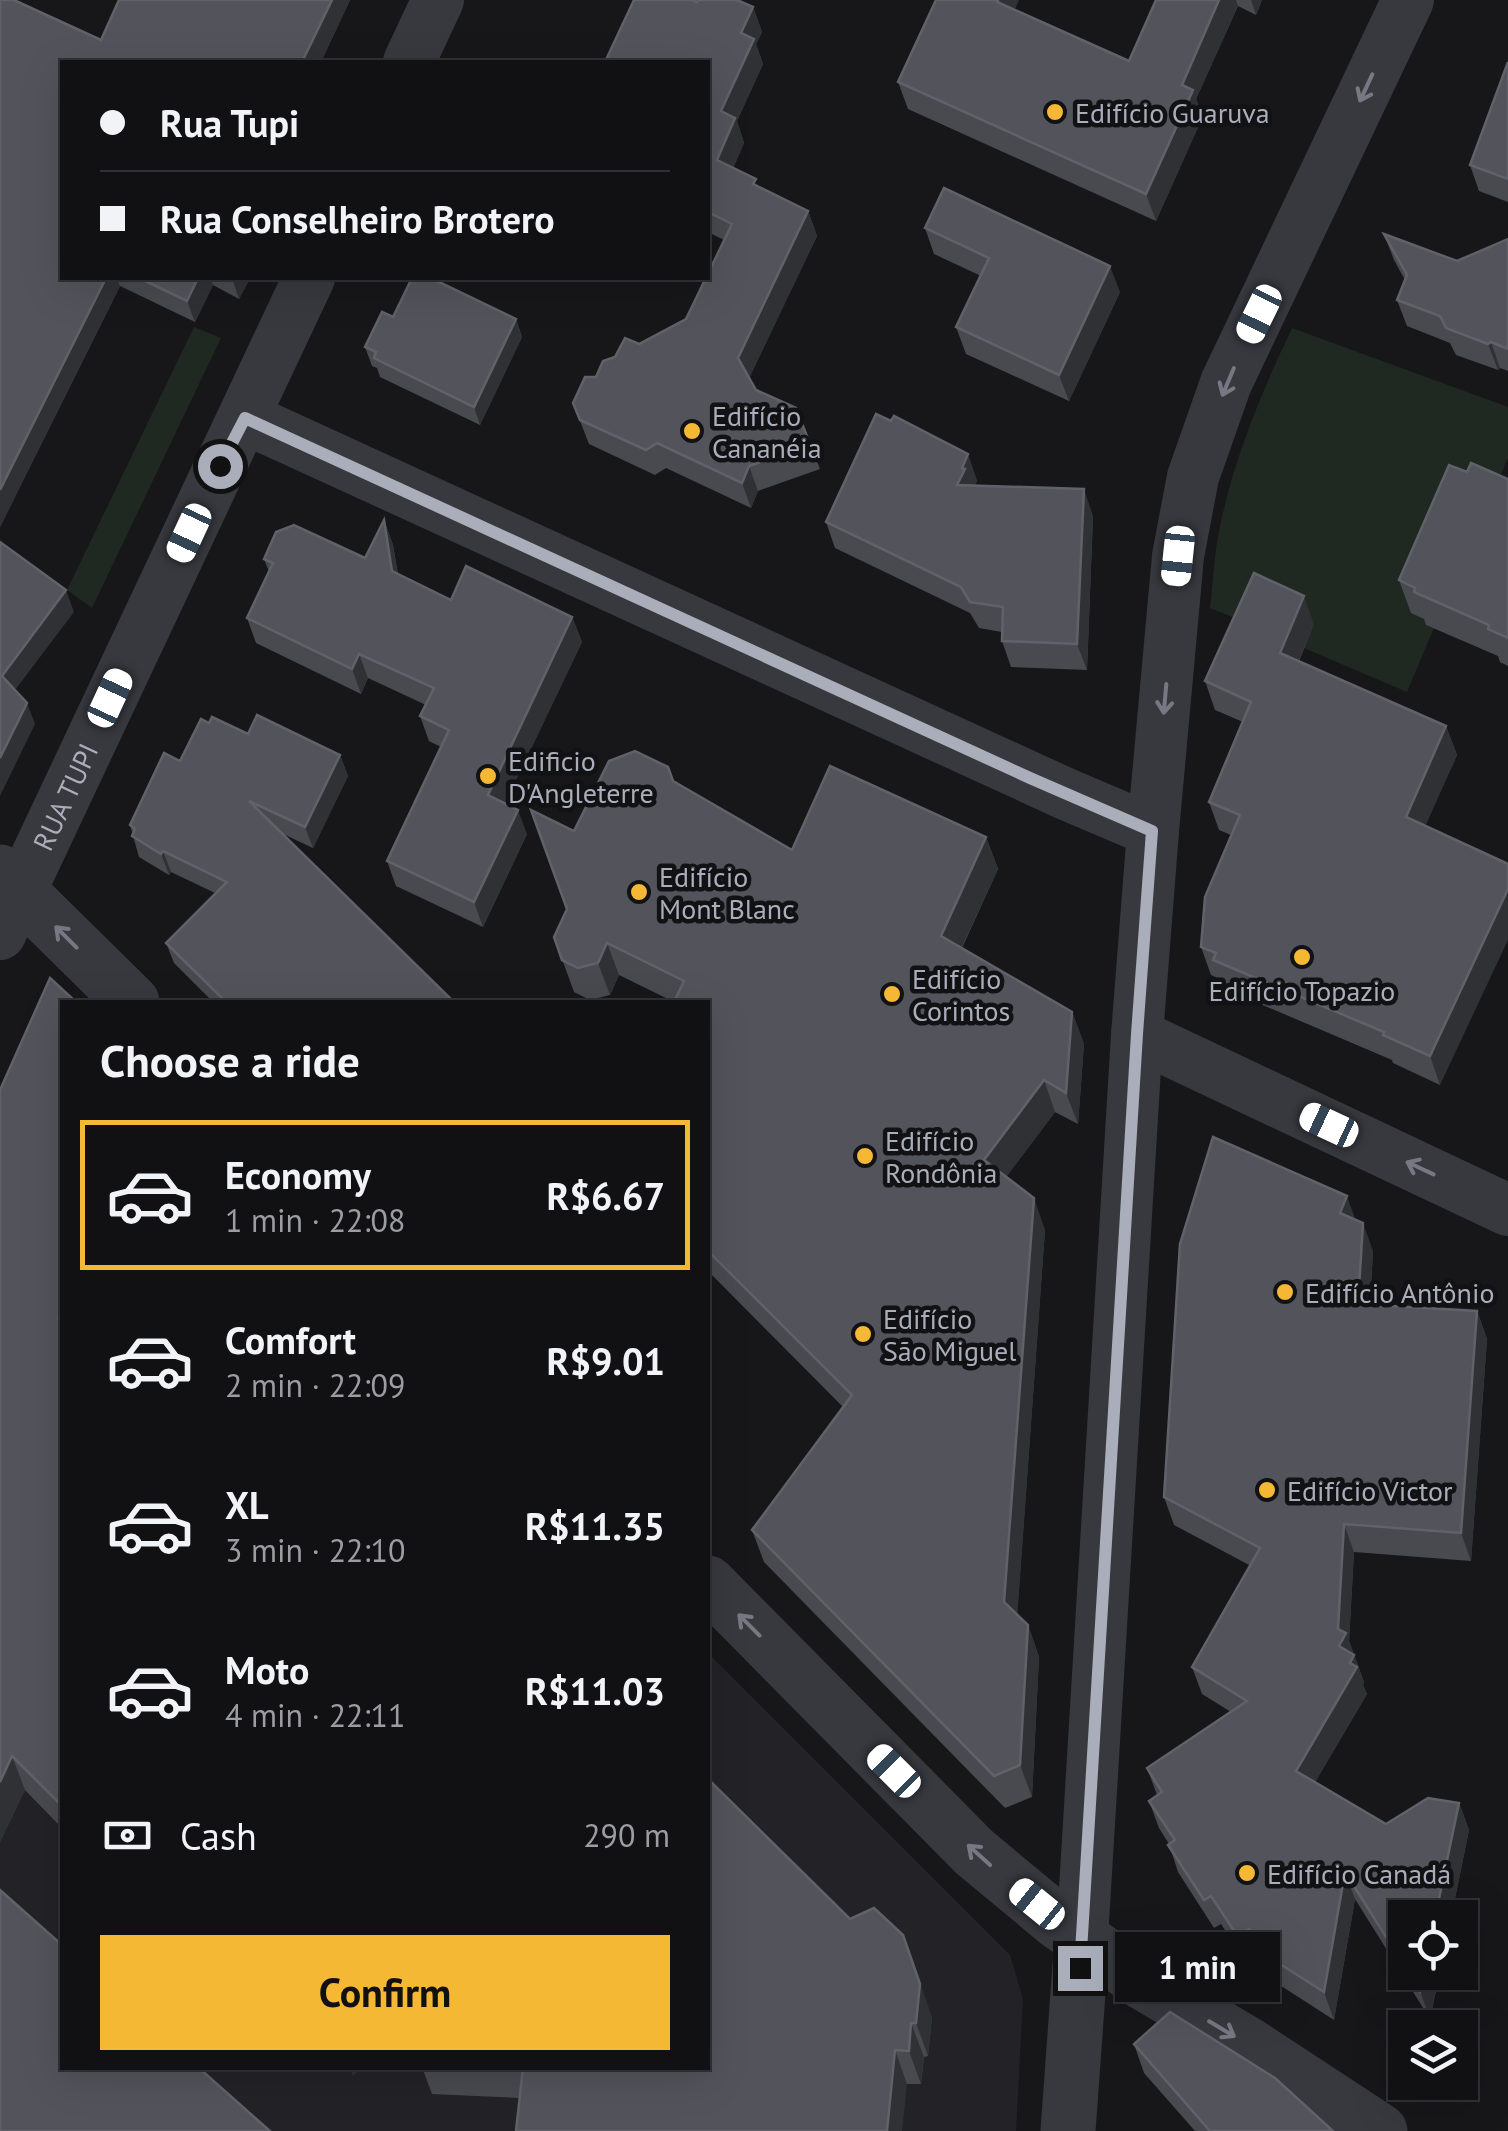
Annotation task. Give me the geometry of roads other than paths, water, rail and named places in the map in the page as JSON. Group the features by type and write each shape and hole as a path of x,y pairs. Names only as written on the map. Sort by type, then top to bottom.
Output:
{"street":[{"path":"410,60 438,0"},
{"path":"1068,2131 1137,1034 1178,556 1193,477 1226,384 1408,0"},
{"name":"RUA TUPI","path":"7,899 309,280"},
{"path":"245,418 1152,831"},
{"path":"7,899 130,1000"},
{"path":"1137,1034 1508,1210"},
{"path":"710,1585 974,1852 1057,1921 1144,1983 1380,2131"}],"place":[{"name":"Edifício Guaruva","path":"1055,112"},
{"name":"Edifício Cananéia","path":"692,431"},
{"name":"Edificio D'Angleterre","path":"488,776"},
{"name":"Edifício Mont Blanc","path":"639,892"},
{"name":"Edifício Topazio","path":"1302,957"},
{"name":"Edifício Corintos","path":"892,994"},
{"name":"Edifício Rondônia","path":"865,1156"},
{"name":"Edifício Antônio","path":"1285,1292"},
{"name":"Edifício São Miguel","path":"863,1334"},
{"name":"Edifício Victor","path":"1267,1490"},
{"name":"Edifício Canadá","path":"1247,1873"}]}
